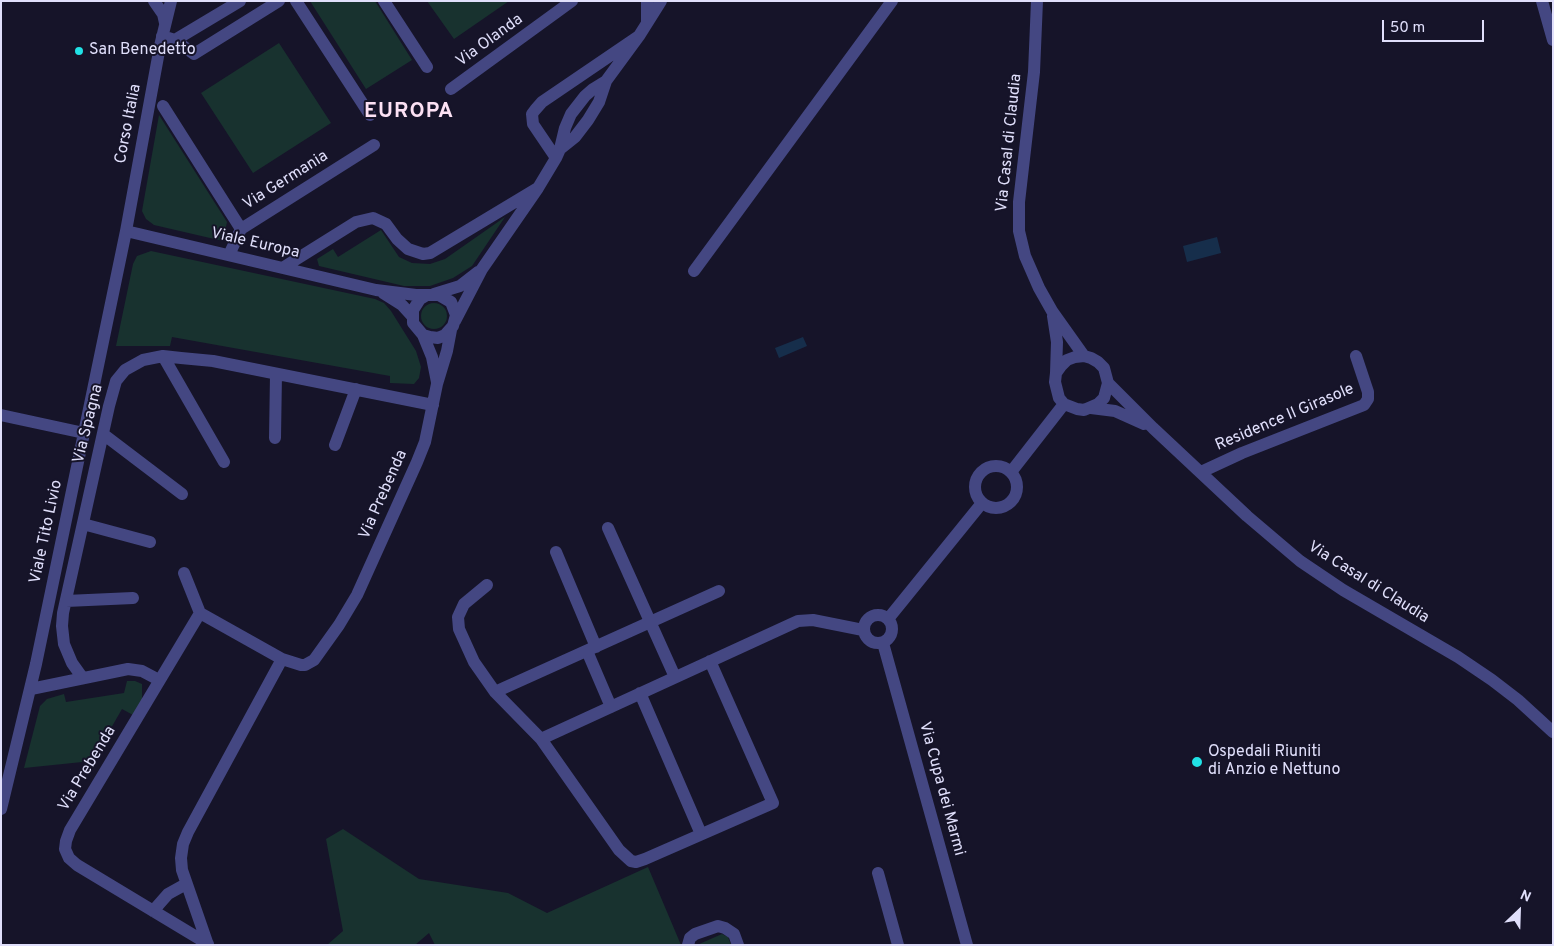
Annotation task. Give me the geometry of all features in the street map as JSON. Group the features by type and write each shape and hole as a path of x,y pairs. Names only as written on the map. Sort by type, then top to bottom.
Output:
{"street":[{"path":"154,1 163,14 164,30 194,54 279,1"},
{"name":"Corso Italia","path":"126,231 171,1"},
{"path":"175,40 240,1"},
{"path":"296,1 370,115"},
{"path":"384,1 427,67"},
{"name":"Via Olanda","path":"451,89 572,1"},
{"path":"647,1 648,21"},
{"name":"Viale Europa","path":"453,326 482,269 538,188 558,154 588,120 598,102 606,81 640,36 661,1"},
{"path":"694,271 892,1"},
{"name":"Via Casal di Claudia","path":"1038,1 1034,72 1018,222 1020,240 1028,265 1052,311 1084,356 1098,362 1104,368 1108,383 1153,428 1262,529 1314,571 1343,590 1485,675 1518,700 1553,732"},
{"path":"1542,1 1553,40"},
{"path":"558,154 533,124 532,114 534,110 542,102 640,36"},
{"path":"163,106 241,229"},
{"name":"Via Germania","path":"229,255 241,229 374,145"},
{"path":"284,267 356,222 373,218 386,224 408,249 423,254 430,253 538,188"},
{"name":"Viale Europa","path":"126,231 376,290 439,295 451,302 454,308 453,326"},
{"name":"Viale Tito Livio","path":"1,809 31,689 126,231"},
{"name":"Viale Europa","path":"429,295 460,286 482,269"},
{"name":"Viale Europa","path":"376,290 397,301 412,316 413,324 423,335"},
{"path":"412,316 415,304 429,295"},
{"name":"Via Casal di Claudia","path":"1052,311 1057,342 1056,390 1064,404 1077,410 1102,408 1120,412 1153,428"},
{"path":"423,335 430,338 438,338 445,335 453,326"},
{"name":"Via Prebenda","path":"208,945 72,862 67,855 65,845 70,830 200,613 282,659 305,665 319,655 353,603 418,462 428,432 437,384 453,326"},
{"name":"Via Prebenda","path":"423,335 432,356 437,384"},
{"path":"163,356 224,462"},
{"name":"Via Spagna","path":"82,677 72,663 64,644 62,626 113,392 119,377 125,370 138,362 163,356 213,361 434,405"},
{"path":"1056,373 1067,360 1084,356"},
{"name":"Residence Il Girasole","path":"1200,472 1242,453 1364,405 1368,399 1368,392 1356,356"},
{"path":"275,438 276,374"},
{"path":"1091,408 1104,398 1108,383"},
{"path":"334,445 356,390"},
{"path":"1011,472 1064,404"},
{"path":"1,415 84,434"},
{"path":"103,434 182,494"},
{"path":"999,466 1011,472 1015,477 1018,490 1012,501 1007,506 994,508 982,503 978,498 975,485 981,473 986,469 999,466"},
{"path":"888,618 982,503"},
{"path":"83,524 150,542"},
{"path":"608,528 675,677"},
{"path":"556,552 611,707"},
{"path":"184,573 200,613"},
{"path":"487,585 462,607 458,621 459,629 474,662 495,692 541,739 619,850 631,861 642,861 772,803 710,661"},
{"path":"495,692 719,591"},
{"path":"66,601 133,598"},
{"path":"879,615 888,618 892,632 888,640 883,643 874,643 866,638 863,630 866,621 870,617 879,615"},
{"path":"541,739 798,621 813,620 863,630"},
{"name":"Via Cupa dei Marmi","path":"883,643 967,945"},
{"name":"Via Prebenda","path":"208,945 186,884 181,863 181,852 185,839 282,659"},
{"path":"31,689 128,669 142,671 159,680"},
{"path":"640,693 701,834"},
{"path":"878,873 898,945"},
{"path":"153,911 168,894 186,884"},
{"path":"688,945 690,938 695,934 718,926 731,931 738,945"}],"green space":[{"path":"310,1 375,1 412,60 366,89"},
{"path":"427,1 509,1 454,39"},
{"path":"279,43 331,123 253,173 201,93"},
{"path":"159,115 227,222 223,241 154,225 146,219 142,211"},
{"path":"505,217 472,266 453,278 430,286 404,286 319,266 317,259 333,249 338,257 381,230 399,257 412,263 430,264 445,259"},
{"path":"151,251 375,299 384,303 416,351 421,367 419,378 414,384 390,383 390,376 172,337 170,346 116,346 133,264 137,256"},
{"path":"434,303 443,307 447,316 443,325 434,329 425,325 421,316 425,307"},
{"path":"127,681 135,681 142,684 142,700 133,715 122,709 92,761 24,768 40,706 47,699 64,694 66,702 124,693"},
{"path":"343,829 419,879 508,893 547,913 648,867 681,945 435,945 429,933 415,945 327,945 343,931 326,839"},
{"path":"722,934 728,937 731,945 697,945"}],"water":[{"path":"1217,237 1221,253 1187,262 1183,246"},
{"path":"803,337 807,346 779,358 775,348"}],"place":[{"name":"San Benedetto","path":"79,51"},
{"name":"Ospedali Riuniti di Anzio e Nettuno","path":"1197,762"}],"district":[{"name":"EUROPA","path":"409,113"}]}
